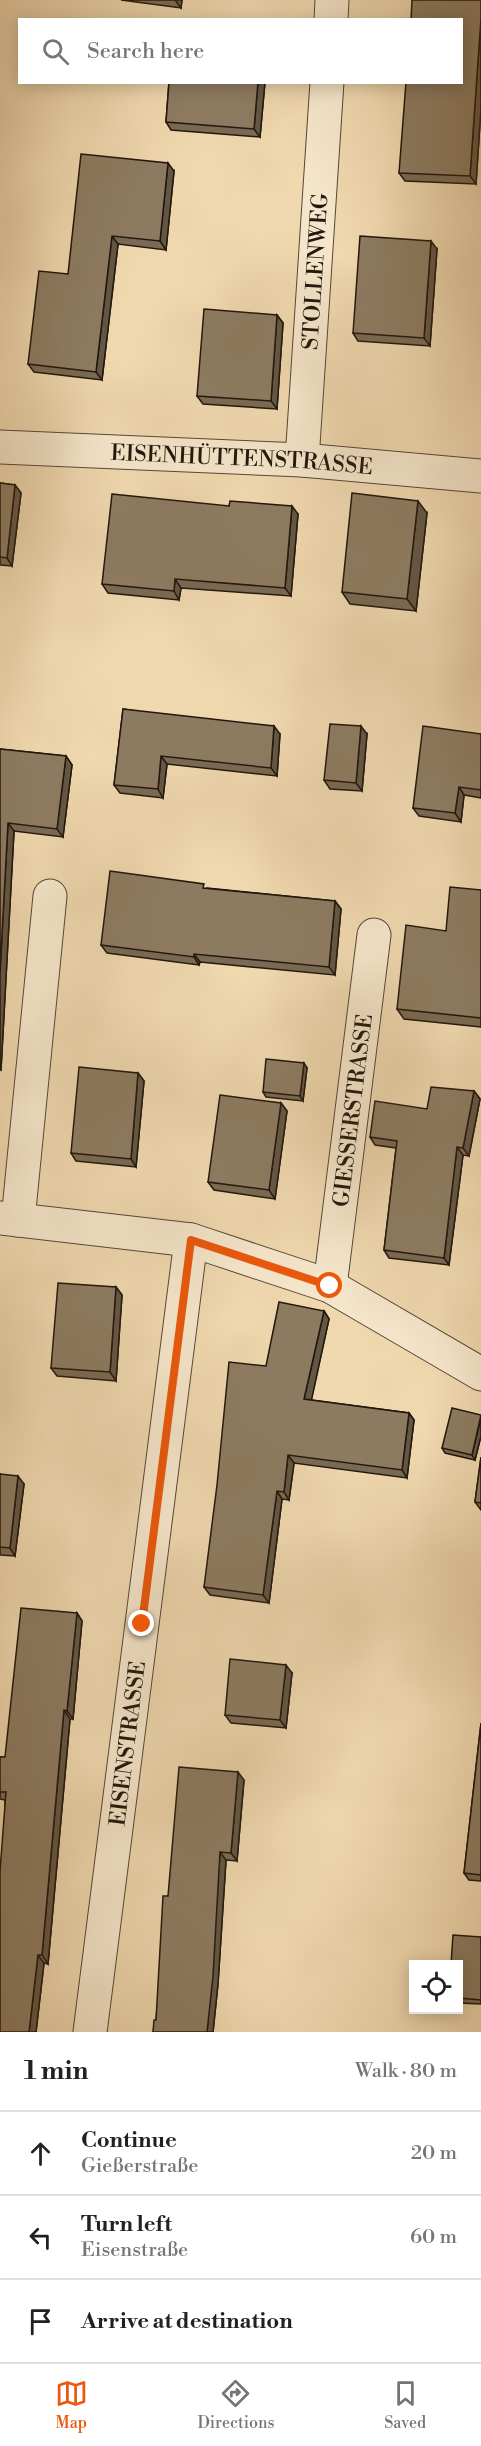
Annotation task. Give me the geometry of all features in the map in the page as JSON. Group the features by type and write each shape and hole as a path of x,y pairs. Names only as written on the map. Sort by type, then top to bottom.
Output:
{"street":[{"path":"331,18 332,0"},
{"name":"STOLLENWEG","path":"302,460 327,84"},
{"name":"EISENHÜTTENSTRASSE","path":"0,447 302,460 481,476"},
{"path":"50,896 9,1219 191,1240 330,1286 481,1374"},
{"name":"GIESSERSTRASSE","path":"330,1286 374,935"},
{"name":"EISENSTRASSE","path":"90,2032 191,1240"}],"building":[{"path":"412,0 481,0 470,176 399,173 406,84 463,84 463,18 411,18"},
{"path":"169,84 258,84 254,129 166,122"},
{"path":"81,154 168,163 160,241 112,236 96,372 28,364 39,271 68,274"},
{"path":"360,236 431,241 424,338 353,333"},
{"path":"204,309 277,315 271,401 197,396"},
{"path":"0,483 15,485 7,558 0,557"},
{"path":"352,493 418,501 407,599 342,592"},
{"path":"112,494 229,506 230,501 292,506 285,588 175,579 174,591 102,584"},
{"path":"123,709 274,726 271,768 161,756 158,789 114,785"},
{"path":"330,724 361,726 356,783 324,780"},
{"path":"423,726 481,734 481,790 459,787 455,813 413,808"},
{"path":"0,749 66,756 57,829 8,823 0,972"},
{"path":"110,871 204,884 203,888 335,901 329,967 194,954 194,957 101,945"},
{"path":"450,887 481,890 481,1018 397,1009 406,925 446,931"},
{"path":"266,1059 304,1063 300,1096 263,1092"},
{"path":"79,1067 138,1073 131,1159 71,1153"},
{"path":"431,1087 474,1091 463,1148 457,1147 444,1258 384,1250 397,1141 370,1137 375,1101 427,1109"},
{"path":"220,1095 281,1103 269,1190 208,1182"},
{"path":"58,1283 116,1287 110,1372 51,1368"},
{"path":"279,1302 324,1311 304,1399 409,1413 402,1470 288,1455 284,1492 277,1491 263,1595 204,1587 229,1362 266,1366"},
{"path":"452,1408 481,1415 472,1455 442,1448"},
{"path":"481,1457 481,1503 475,1502"},
{"path":"0,1474 18,1476 10,1548 0,1547"},
{"path":"21,1608 77,1613 67,1711 64,1710 42,1955 38,1955 29,2032 0,2032 0,1871 6,1792 0,1792 0,1757 5,1757"},
{"path":"230,1659 286,1665 280,1720 225,1715"},
{"path":"481,1723 481,1875 464,1873"},
{"path":"179,1767 238,1772 231,1853 220,1852 213,1976 207,2032 153,2032 154,2020 156,2020 163,1896 168,1896"},
{"path":"453,1935 481,1937 481,2000 463,1998 463,1960 451,1960"}],"route":[{"path":"142,1624 191,1240 330,1286"}]}
